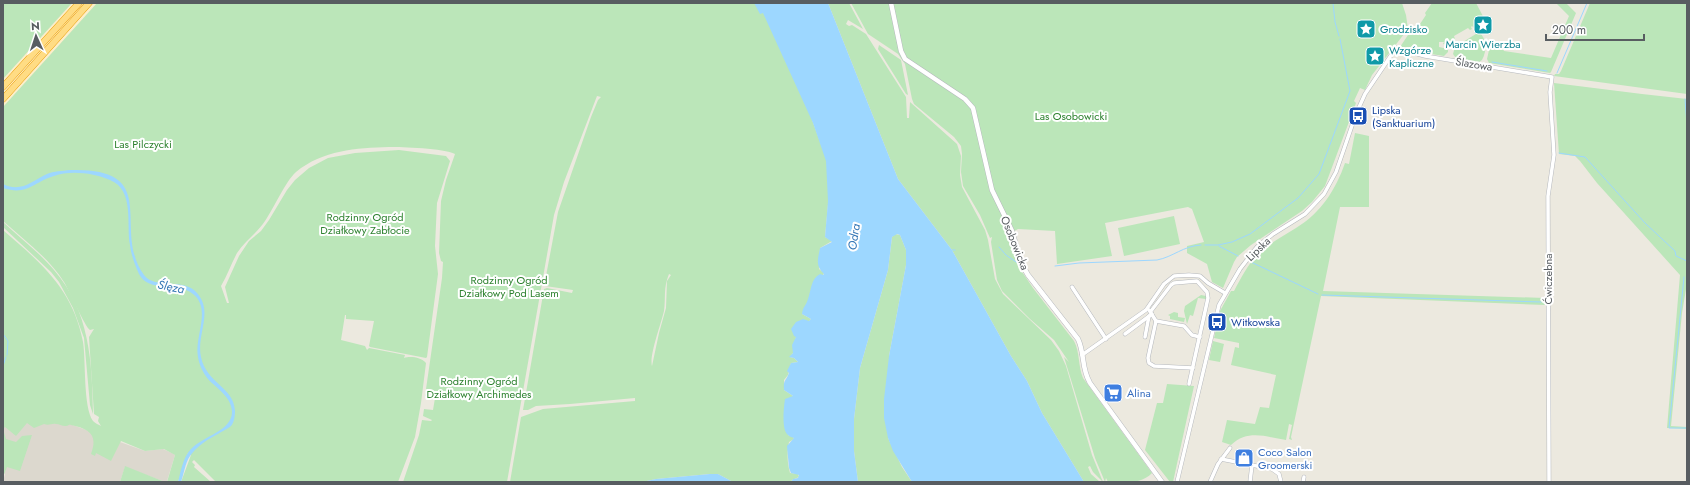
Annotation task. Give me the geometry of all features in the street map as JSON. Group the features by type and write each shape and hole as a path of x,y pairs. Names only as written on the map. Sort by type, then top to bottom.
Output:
{"highway":[{"path":"3,87 79,3"},
{"path":"3,99 89,3"}],"street":[{"name":"Osobowicka","path":"891,3 901,51 905,59 965,99 973,108 992,190 1012,231 1021,263 1033,282 1076,336 1080,344 1084,371 1090,383 1162,482"},
{"name":"Ślazowa","path":"1396,48 1425,56 1552,77"},
{"name":"Lipska","path":"1177,482 1216,313 1225,293 1245,261 1257,247 1273,234 1305,214 1324,194 1336,172 1356,114 1365,94 1396,48"},
{"name":"Ćwiczebna","path":"1549,482 1548,196 1555,150 1550,99 1552,77"},
{"path":"1145,337 1150,312 1164,284 1171,278 1177,276 1200,276 1208,283 1225,293"},
{"path":"1125,334 1150,312 1171,285 1174,283 1197,281 1206,290 1208,296 1189,384"},
{"path":"1072,287 1106,339"},
{"path":"1082,355 1150,312"},
{"path":"1150,312 1156,321 1148,358 1149,363 1154,366 1193,368"},
{"path":"1156,321 1184,326 1192,335 1200,337"},
{"path":"1210,482 1221,459 1230,448"},
{"path":"1221,459 1268,467 1275,470 1279,474 1281,482"},
{"path":"1250,482 1252,465"},
{"path":"1303,482 1304,477"}],"shaded area":[{"path":"3,400 145,451 163,449 172,453 175,455 167,481 165,482 125,467 120,482 3,482 5,474 3,472"}],"green space":[{"path":"3,3 756,3 766,16 807,106 827,161 829,193 825,237 832,241 820,248 819,269 824,273 802,314 811,319 796,337 793,353 790,357 794,358 798,362 791,363 788,375 784,380 784,390 793,396 788,435 794,439 789,442 788,465 790,473 798,474 799,477 791,482 733,482 718,474 710,474 656,479 642,482 510,482 521,417 543,409 635,401 635,398 536,406 528,410 523,410 544,289 547,288 572,293 573,290 545,286 546,276 558,212 591,117 598,100 601,97 597,96 564,182 554,215 507,482 403,482 419,435 422,420 432,420 423,416 424,409 433,410 435,398 425,396 442,278 443,262 441,261 439,253 441,201 446,180 455,154 442,150 423,148 364,148 329,155 306,165 292,176 265,221 237,253 221,286 227,303 229,303 225,287 239,256 249,241 261,231 269,220 287,190 295,180 309,168 328,158 355,153 399,150 446,156 450,161 437,203 435,246 438,274 427,357 370,347 374,321 346,319 346,315 341,340 365,346 367,350 369,348 405,355 404,358 409,357 421,359 426,363 415,437 398,482 216,482 194,460 192,462 195,465 194,467 211,482 181,482 191,455 188,453 178,482 167,482 175,455 164,449 145,451 121,441 111,461 96,453 95,456 91,454 94,442 93,438 88,431 78,427 70,425 44,424 34,428 27,423 16,436 5,427 3,429 3,230 54,278 72,307 83,342 86,395 90,414 93,421 101,426 98,421 99,417 94,414 89,337 94,329 90,330 88,327 58,273 36,250 3,221","holes":["669,274 671,275 667,281 666,308 652,366 652,355 664,311 666,284"]},
{"path":"828,3 849,3 863,29 848,20 846,24 849,26 852,25 866,34 906,97 907,118 909,118 910,102 957,144 961,156 960,175 962,187 985,230 995,279 1003,294 1051,340 1059,351 1066,366 1092,455 1103,482 1093,472 1090,466 1088,467 1091,474 1100,482 1084,482 1042,413 1027,381 1011,356 952,250 898,179"},
{"name":"Las Osobowicki","path":"851,3 1402,3 1408,29 1372,75 1365,90 1360,88 1354,101 1356,103 1325,186 1312,202 1302,211 1251,245 1237,257 1223,288 1212,282 1207,264 1187,253 1187,246 1204,242 1192,209 1188,207 1105,223 1112,256 1057,264 1055,231 1018,229 1009,234 1018,266 1074,341 1083,378 1152,473 1148,477 1137,481 1125,482 1108,482 1106,478 1105,482 1095,458 1064,357 1069,362 1054,340 1002,291 997,280 991,242 992,237 990,238 980,215 963,186 961,172 961,146 954,137 914,104 905,64 898,54 868,34"},
{"path":"1432,3 1476,3 1485,20 1482,22 1479,17 1474,19 1476,27 1474,28 1472,26 1472,29 1470,30 1468,28 1454,36 1455,39 1447,45 1443,44 1444,42 1439,42 1439,47 1448,49 1448,52 1444,56 1412,51 1400,47 1410,32 1418,27"},
{"path":"1556,3 1566,3 1576,13 1550,73 1489,63 1487,59 1489,50 1492,48 1551,58 1569,16"},
{"path":"1590,3 1687,3 1687,94 1554,76 1555,74 1559,74 1561,71"},
{"path":"1479,32 1484,38 1485,42 1485,53 1482,60 1479,62 1456,58 1453,54 1455,47"},
{"path":"879,45 901,60 908,95 878,49"},
{"path":"1554,83 1687,99 1687,283 1682,313 1671,426 1687,427 1687,429 1667,428 1680,275 1597,183 1575,156 1559,154"},
{"path":"1355,133 1369,136 1369,207 1340,207 1323,291 1545,298 1545,305 1321,296 1291,437 1292,440 1289,439 1292,425 1289,424 1286,440 1257,435 1244,437 1231,445 1222,442 1227,420 1255,424 1260,407 1269,408 1276,375 1231,365 1235,347 1239,348 1239,343 1214,338 1220,311 1231,291 1234,291 1254,258 1272,243 1305,222 1320,208 1337,182 1345,163 1349,164"},
{"path":"1174,216 1180,244 1124,256 1118,228"},
{"path":"3,222 54,270 66,286 75,303 82,320 90,356 93,414 90,405 84,338 73,308 59,282 51,272 3,227"},
{"path":"895,234 900,235 906,250 906,265 889,356 888,438 902,467 912,482 858,482 854,451 854,419 860,368 888,270 892,237"},
{"path":"1201,295 1206,296 1206,299 1198,298 1193,316 1190,315 1187,324 1184,311 1185,306"},
{"path":"1174,312 1178,313 1178,317 1185,318 1184,322 1170,319 1170,316 1168,315"},
{"path":"1213,341 1224,344 1220,362 1209,360"},
{"path":"1167,384 1194,386 1173,482 1170,482 1145,450 1157,403 1163,403"},
{"path":"3,429 6,439 16,442 22,436 32,435 20,471 7,467 3,477"},
{"path":"125,466 165,482 120,482"}],"sand":[{"path":"72,3 97,3 3,107 3,79"}],"water":[{"name":"Odra","path":"754,3 828,3 898,179 952,250 1011,356 1027,381 1042,413 1084,482 912,482 893,451 888,438 884,418 884,399 889,356 906,265 906,250 900,235 897,234 892,237 888,270 860,368 854,419 854,451 858,482 791,482 793,479 798,478 799,475 791,473 789,468 787,446 794,438 789,436 784,428 784,412 785,399 793,396 784,390 784,384 789,373 787,371 791,363 798,362 794,358 789,357 793,353 792,345 796,337 791,329 796,322 803,319 809,321 811,319 802,314 802,311 815,278 820,274 824,274 818,265 820,248 832,242 825,237 828,201 826,161 813,123 763,13 760,14"},
{"path":"70,170 99,172 117,179 126,190 130,204 132,239 135,257 144,275 155,282 177,284 191,288 202,300 204,308 204,324 200,349 201,357 208,373 230,396 235,415 231,426 199,446 193,452 187,462 181,482 178,482 188,452 196,444 222,429 231,419 232,412 227,397 208,379 199,363 197,349 202,315 199,300 186,290 149,284 139,274 133,260 131,249 126,200 118,185 110,180 89,174 67,173 60,174 25,189 12,190 3,188 3,184 21,187 50,173"},
{"path":"718,474 733,482 642,482 656,479"}],"waterway":[{"path":"1333,3 1335,22 1339,36"},
{"path":"1557,73 1587,3"},
{"path":"1205,245 1218,245 1232,242 1250,234 1298,198 1319,174 1350,91 1340,39"},
{"path":"1492,62 1547,71"},
{"path":"1685,99 1687,124"},
{"path":"1559,153 1585,157 1645,223 1675,251 1676,256 1687,261"},
{"path":"1055,266 1079,263 1157,260 1168,257 1183,249 1201,245"},
{"path":"1219,246 1238,256"},
{"path":"999,247 1006,255 1019,264"},
{"path":"1251,262 1318,294"},
{"path":"1684,277 1669,428 1687,428"},
{"path":"1322,295 1541,302"},
{"path":"3,334 8,341 7,355"},
{"path":"3,366 6,357"}],"place":[{"name":"Marcin Wierzba","path":"1483,25"},
{"name":"Grodzisko","path":"1366,29"},
{"name":"Wzgórze Kapliczne","path":"1375,56"},
{"name":"Lipska (Sanktuarium)","path":"1358,116"},
{"name":"Witkowska","path":"1217,322"},
{"name":"Alina","path":"1113,393"},
{"name":"Coco Salon Groomerski","path":"1244,458"}],"park label":[{"name":"Las Pilczycki","path":"143,144"},
{"name":"Rodzinny Ogród Działkowy Zabłocie","path":"365,223"},
{"name":"Rodzinny Ogród Działkowy Pod Lasem","path":"509,286"},
{"name":"Rodzinny Ogród Działkowy Archimedes","path":"479,387"}],"water label":[{"name":"Ślęza","path":"171,287"}]}
